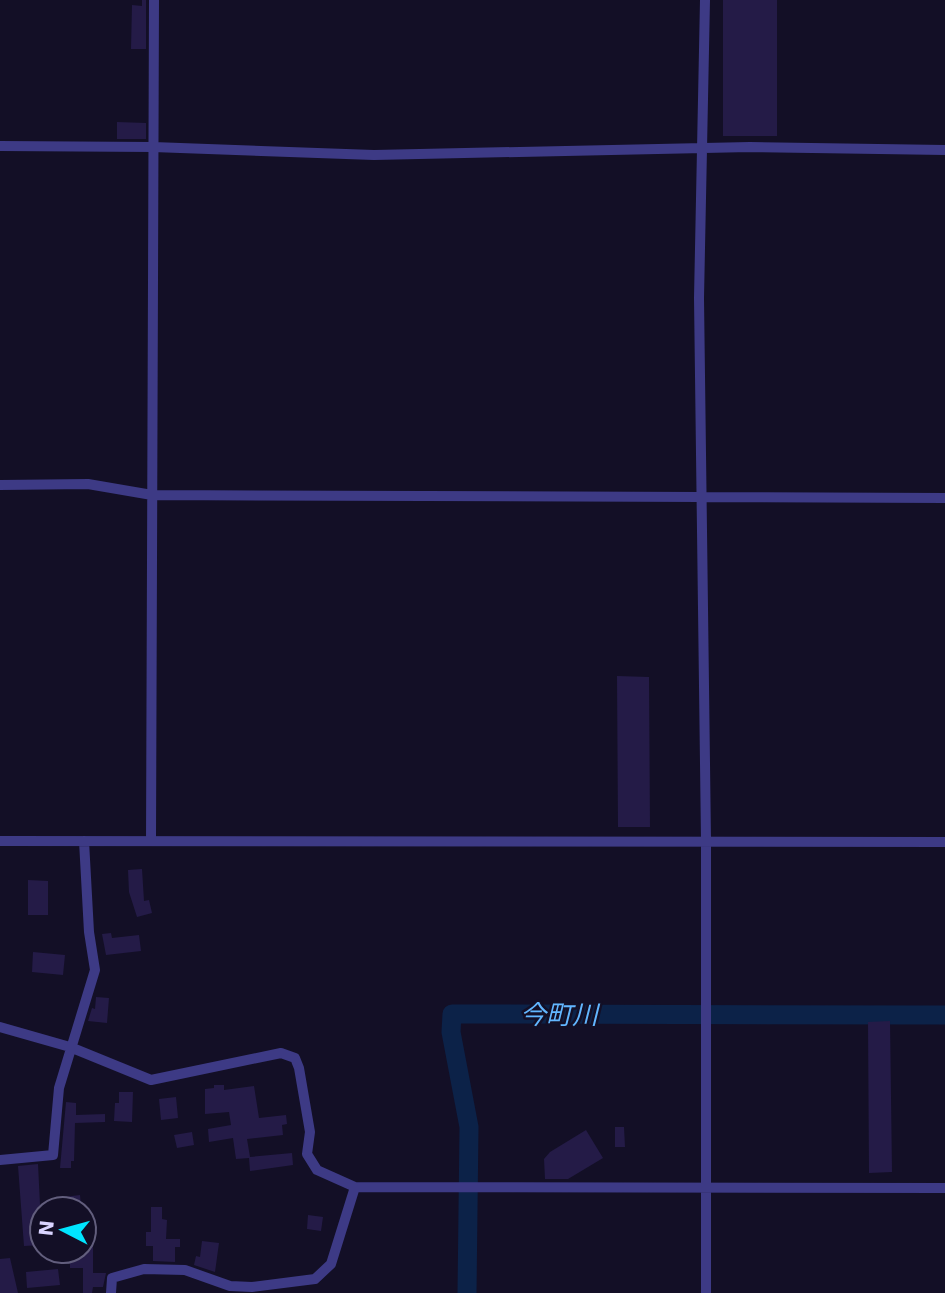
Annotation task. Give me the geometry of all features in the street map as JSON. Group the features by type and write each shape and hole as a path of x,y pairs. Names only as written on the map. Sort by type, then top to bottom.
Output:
{"street":[{"path":"151,841 153,0"},
{"path":"705,0 699,298 706,841 706,1293"},
{"path":"0,146 153,147 374,155 703,147 945,150"},
{"path":"0,485 88,484 152,495 945,498"},
{"path":"0,841 945,842"},
{"path":"0,1160 53,1155 56,1102 70,1047 95,970 89,932 84,841"},
{"path":"0,1027 70,1047 151,1080 281,1053 295,1058 310,1132 307,1154 317,1170 355,1187 945,1188"},
{"path":"111,1293 111,1278 144,1269 185,1270 241,1286 315,1279 331,1264 355,1187"}],"building":[{"path":"142,0 146,0 146,49 131,49 132,5 142,6"},
{"path":"723,0 777,0 777,136 723,136"},
{"path":"117,122 146,123 146,139 117,139"},
{"path":"617,676 649,677 650,827 618,827"},
{"path":"142,869 144,901 149,900 152,913 137,917 129,892 128,870"},
{"path":"28,880 48,881 48,915 28,915"},
{"path":"111,933 112,938 139,935 141,951 106,955 102,934"},
{"path":"33,952 65,955 63,975 32,972"},
{"path":"96,997 109,998 107,1023 88,1021 92,1008 95,1009"},
{"path":"890,1021 892,1172 869,1173 868,1022"},
{"path":"214,1085 224,1085 224,1090 254,1086 259,1118 286,1115 287,1124 282,1125 283,1135 247,1139 250,1157 292,1153 293,1165 250,1171 249,1158 236,1159 233,1138 209,1142 208,1129 231,1125 229,1112 205,1114 205,1089 214,1088"},
{"path":"119,1092 133,1092 132,1122 114,1121"},
{"path":"176,1097 178,1118 161,1120 159,1099"},
{"path":"66,1102 76,1103 76,1115 105,1114 105,1122 75,1123 74,1161 71,1161 71,1168 60,1168"},
{"path":"615,1127 624,1127 625,1147 615,1147"},
{"path":"586,1130 603,1158 568,1179 545,1179 544,1159 550,1152"},
{"path":"192,1132 194,1145 177,1148 174,1135"},
{"path":"38,1164 40,1195 28,1195 28,1246 24,1246 18,1166"},
{"path":"151,1207 162,1207 162,1219 167,1220 166,1239 180,1239 180,1247 175,1247 175,1262 153,1261 153,1246 146,1246 146,1232 151,1232"},
{"path":"308,1215 323,1217 321,1231 307,1229"},
{"path":"202,1241 219,1243 215,1272 194,1265 196,1256 200,1257"},
{"path":"10,1258 18,1293 0,1293 0,1259"},
{"path":"70,1265 93,1265 93,1273 106,1273 103,1287 93,1287 92,1293 83,1293 83,1268 70,1268"},
{"path":"58,1269 60,1285 27,1288 26,1272"}],"waterway":[{"name":"今町川","path":"467,1293 469,1127 451,1032 452,1014 945,1015"}]}
